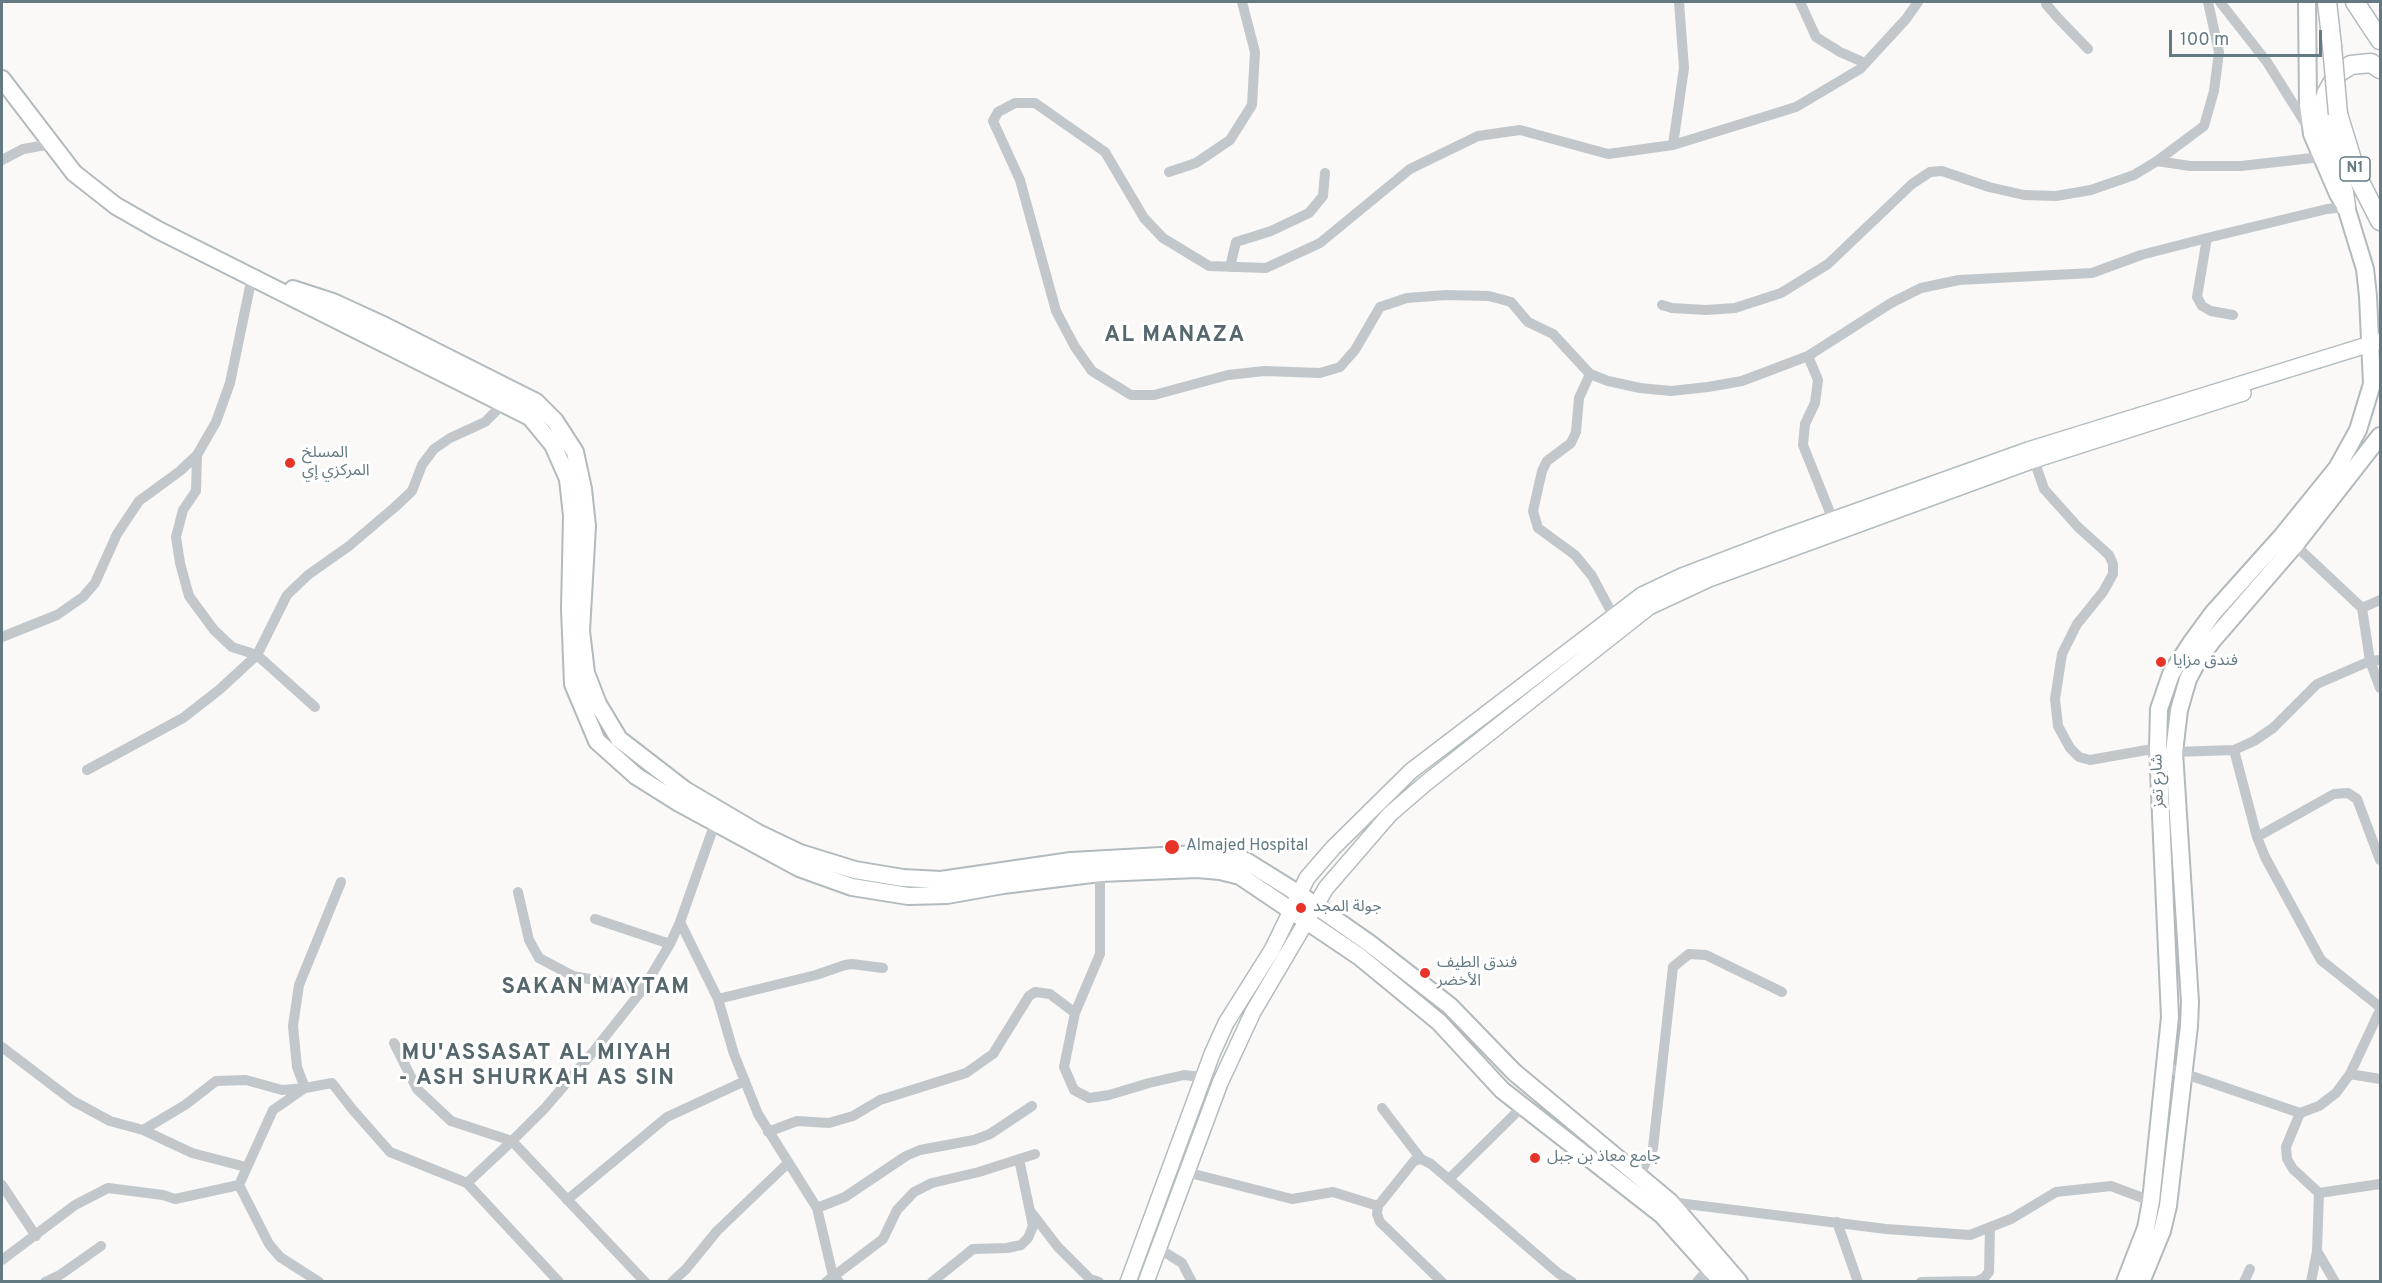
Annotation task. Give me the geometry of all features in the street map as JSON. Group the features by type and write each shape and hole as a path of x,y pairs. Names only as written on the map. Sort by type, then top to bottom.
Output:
{"highway":[{"name":"N1","path":"2327,2 2338,114 2357,176 2380,221"},
{"path":"2355,2 2380,40"},
{"path":"2346,207 2324,128 2323,105 2326,94 2338,74 2351,65 2371,63 2380,69"}],"main road":[{"name":"شارع تعز","path":"2125,1281 2143,1237 2151,1201 2170,1017 2158,748 2159,709 2171,674 2213,614 2282,536 2337,468 2376,391 2376,347 2365,269 2346,207 2312,134 2308,105 2307,2"},
{"path":"2,79 74,173 116,206 158,230 252,277 425,356 536,402 555,422 575,452 583,489 587,526 581,631 586,673 598,704 619,739 685,790 758,833 800,853 855,870 903,878 941,880 1071,861 1197,854 1226,856 1246,861 1299,894 1304,911 1439,1022 1502,1090 1662,1215 1722,1281"},
{"path":"1299,894 1307,878 1333,848 1411,771 1649,607 1720,575 2034,460 2376,347"},
{"path":"1128,1281 1203,1077 1226,1023 1261,969 1304,911 1390,814 1517,700 1642,595 1682,576 2028,450 2376,347"},
{"path":"425,356 530,417 553,445 568,479 572,516 570,609 573,684 597,741 636,776 715,823 799,868 852,887 908,896 947,895 1003,885 1100,873 1197,869 1240,876 1369,943 1449,1006 1514,1072 1670,1202 1739,1281"},
{"path":"2364,457 2374,421 2376,391"},
{"name":"شارع تعز","path":"2142,1281 2152,1260 2168,1206 2190,1002 2174,752 2179,710 2188,680 2198,660 2295,545 2380,436"},
{"path":"1146,1281 1228,1062 1304,911"},
{"path":"1212,1054 1228,1062"}],"street":[{"path":"1169,172 1196,163 1230,140 1252,105 1255,52 1242,2"},
{"path":"1673,145 1684,68 1679,2"},
{"path":"1800,2 1816,37 1840,52 1865,63"},
{"path":"1918,2 1906,19 1860,69 1796,107 1673,145 1608,154 1520,130 1478,136 1410,169 1320,243 1266,268 1209,266 1163,238 1144,218 1105,152 1035,102 1015,103 999,112 993,121 1020,180 1056,311 1092,371 1131,395 1155,395 1228,375 1264,371 1320,373 1340,367 1355,351 1380,307 1407,298 1446,295 1489,296 1511,302 1528,322 1553,334 1590,374 1608,381 1640,388 1671,391 1708,387 1742,381 1808,357 1891,303 1921,288 1959,280 2092,273 2142,255 2207,238 2327,209 2346,207"},
{"path":"2046,2 2088,49"},
{"path":"1662,305 1672,308 1706,310 1735,308 1781,293 1828,264 1912,184 1930,172 1942,171 1989,187 2024,195 2056,196 2091,190 2134,175 2157,162 2204,126 2214,91 2219,52 2208,2"},
{"path":"2220,2 2267,62 2312,134"},
{"path":"2,160 23,149 52,144"},
{"path":"2157,162 2190,166 2241,166 2321,157"},
{"path":"1230,267 1236,242 1272,231 1309,213 1323,196 1326,173"},
{"path":"2207,238 2197,297 2202,306 2211,311 2233,315"},
{"path":"2,637 57,615 83,597 95,583 117,534 139,501 180,471 197,455 216,422 230,383 252,277"},
{"path":"1808,357 1818,380 1815,404 1805,424 1803,446 1833,520"},
{"path":"1590,374 1578,398 1576,432 1571,443 1547,461 1542,471 1533,511 1538,528 1575,555 1592,576 1614,617"},
{"path":"87,770 183,718 219,690 257,655 287,596 308,575 349,546 412,491 422,465 434,449 450,438 485,422 504,403"},
{"path":"197,455 196,491 183,510 176,537 189,596 214,630 232,647 257,655 315,707"},
{"path":"2034,460 2044,489 2078,527 2109,555 2113,564 2113,574 2103,592 2077,624 2062,654 2055,699 2058,726 2070,748 2079,757 2090,760 2158,748"},
{"path":"2295,545 2362,608 2380,687"},
{"path":"2362,608 2380,600"},
{"path":"2174,752 2234,750 2273,729 2317,684 2375,660"},
{"path":"2165,1067 2300,1113 2319,1106 2336,1093 2350,1074 2380,1008 2321,960 2265,857 2257,837 2234,750"},
{"path":"2257,837 2334,794 2348,793 2357,799 2380,860"},
{"path":"468,1183 559,1092 643,989 670,944 680,922 715,823"},
{"path":"1100,873 1100,954 1075,1013 1064,1067 1074,1090 1089,1098 1184,1076 1203,1077"},
{"path":"305,1088 297,1067 292,1026 299,985 342,882"},
{"path":"518,892 529,940 539,958 573,976 643,989"},
{"path":"595,919 670,944"},
{"path":"680,922 718,999 758,1114 818,1208 833,1280 883,1239 897,1210 914,1192 932,1183 979,1172 1035,1154"},
{"path":"1629,1190 1640,1176 1653,1148 1673,967 1689,954 1706,955 1782,992"},
{"path":"718,999 816,975 845,965 883,968"},
{"path":"768,1132 796,1121 829,1124 853,1116 880,1100 966,1073 993,1054 1029,996 1035,992 1050,994 1075,1013"},
{"path":"394,1043 417,1089 451,1121 512,1141 645,1281"},
{"path":"2,1047 74,1101 110,1121 143,1130 192,1153 246,1167"},
{"path":"2350,1074 2380,1079"},
{"path":"143,1130 185,1105 216,1081 246,1080 282,1090 332,1083 352,1110 390,1152 468,1183 558,1281"},
{"path":"567,1200 667,1117 745,1081"},
{"path":"238,1185 273,1110 305,1088"},
{"path":"818,1208 845,1197 906,1156 920,1150 974,1140 990,1134 1032,1106"},
{"path":"1449,1179 1523,1106"},
{"path":"1382,1108 1422,1159 1449,1179 1555,1277 1572,1281"},
{"path":"2300,1113 2286,1147 2287,1159 2293,1169 2319,1193 2317,1251 2311,1281"},
{"path":"1422,1159 1414,1161 1378,1206 1380,1222 1442,1281"},
{"path":"932,1281 945,1277 973,1249 1007,1248 1021,1245 1028,1238 1033,1226 1019,1160"},
{"path":"672,1281 686,1269 717,1231 788,1163"},
{"path":"1186,1172 1292,1199 1333,1192 1378,1206"},
{"path":"2319,1193 2380,1184"},
{"path":"2,1185 36,1236"},
{"path":"2,1260 75,1205 108,1188 163,1195 175,1199 238,1185"},
{"path":"238,1185 269,1244 280,1257 319,1281"},
{"path":"1670,1202 1886,1229 1970,1235 2011,1219 2056,1192 2111,1186 2151,1201"},
{"path":"1028,1208 1058,1247 1090,1279 1099,1281"},
{"path":"1837,1222 1858,1281"},
{"path":"1921,1281 1977,1281 1984,1278 1989,1272 1990,1227"},
{"path":"45,1281 60,1275 101,1246"},
{"path":"1158,1248 1182,1263 1192,1281"},
{"path":"2317,1251 2335,1281"},
{"path":"1697,1281 1710,1268"},
{"path":"2244,1281 2250,1269"}],"place":[{"name":"المسلخ المركزي إي","path":"290,463"},
{"name":"فندق مزايا","path":"2161,662"},
{"name":"Almajed Hospital","path":"1172,847"},
{"name":"جولة المجد","path":"1301,908"},
{"name":"فندق الطيف الأخضر","path":"1425,973"},
{"name":"جامع معاذ بن جبل","path":"1535,1158"}],"district":[{"name":"AL MANAZA","path":"1175,337"},
{"name":"SAKAN MAYTAM","path":"596,989"},
{"name":"MU'ASSASAT AL MIYAH - ASH SHURKAH AS SIN","path":"537,1068"}]}
